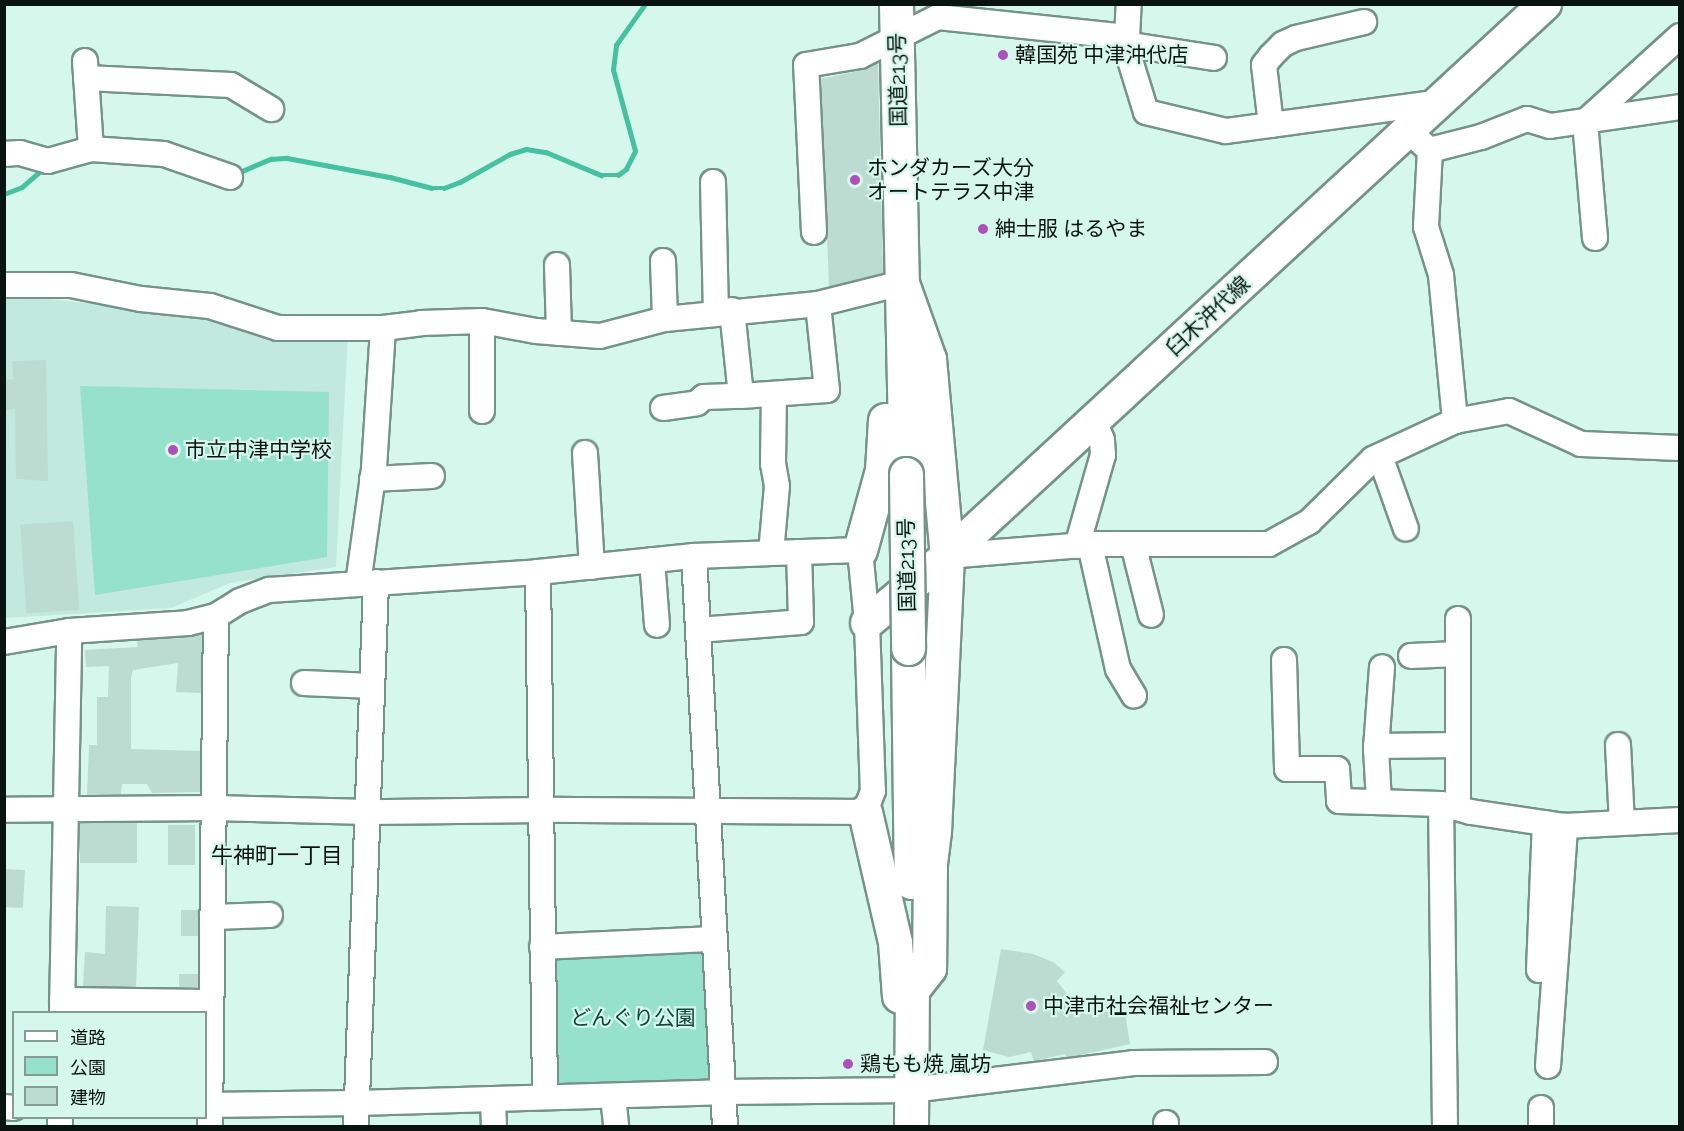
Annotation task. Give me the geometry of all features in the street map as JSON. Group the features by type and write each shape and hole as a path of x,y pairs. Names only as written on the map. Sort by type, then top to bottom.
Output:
{"highway":[{"name":"国道213号","path":"897,20 906,474 912,990 911,1126"},
{"path":"860,550 882,470 888,320 902,283"},
{"path":"902,283 929,358 947,556 934,831 930,862 929,968 912,990"},
{"path":"865,812 895,942 902,1032 911,1090"}],"main road":[{"name":"臼木沖代線","path":"867,622 947,556 1094,421 1419,141 1441,102 1535,7"}],"street":[{"path":"1129,4 1126,40 1146,112 1226,131 1441,102"},
{"path":"814,232 807,65 860,56 897,20 938,17 1126,40 1214,58"},
{"path":"1271,125 1264,65 1271,56 1283,44 1296,38 1364,22"},
{"path":"1585,122 1680,36"},
{"path":"91,149 85,70 231,85 270,109"},
{"path":"1455,421 1441,275 1426,227 1419,141 1481,137 1527,119 1550,126 1680,107"},
{"path":"1585,122 1596,238"},
{"path":"4,154 20,153 48,161 91,149 164,154 230,177"},
{"path":"713,182 724,311 741,396"},
{"path":"663,261 665,319"},
{"path":"557,265 559,333"},
{"path":"4,285 70,285 141,299 210,306 278,327 383,328 421,323 482,321 559,333 600,336 665,319 724,311 818,304 902,283"},
{"path":"663,408 697,403 704,397 827,390 818,304"},
{"path":"482,321 482,411"},
{"path":"356,1115 372,686 367,583 383,328"},
{"path":"771,553 777,486 773,464 774,394"},
{"path":"947,556 1084,545 1269,544 1309,522 1373,459 1455,421 1509,411 1581,444 1680,448"},
{"path":"1094,421 1102,440 1103,455 1084,545 1118,669 1134,696"},
{"path":"585,453 592,567"},
{"path":"1380,456 1406,530"},
{"path":"372,479 432,476"},
{"path":"1133,544 1151,615"},
{"path":"4,642 69,630 188,623 216,616 240,601 269,590 538,572 694,556 860,550 867,622 873,791 865,812 542,810 368,812 213,808 4,810"},
{"path":"698,630 801,622 799,552"},
{"path":"694,556 706,811 725,1126"},
{"path":"652,560 657,626"},
{"path":"538,572 546,1096"},
{"path":"216,616 209,1112 356,1115 493,1099 546,1096 911,1090 1133,1063 1265,1062"},
{"path":"1445,1126 1450,806 1458,745 1458,619"},
{"path":"69,630 62,1006 211,1002"},
{"path":"1410,656 1458,654"},
{"path":"1284,660 1287,769 1337,770 1339,801 1450,806 1555,824 1680,820"},
{"path":"1379,802 1377,746 1382,667"},
{"path":"304,683 372,686"},
{"path":"1377,746 1458,745"},
{"path":"1618,745 1622,823"},
{"path":"1536,1039 1555,824"},
{"path":"1548,1066 1555,824"},
{"path":"212,916 270,915"},
{"path":"542,946 713,939"},
{"path":"613,1096 616,1126"},
{"path":"493,1099 494,1126"}],"shaded area":[{"name":"市立中津中学校","path":"5,294 348,333 336,567 230,583 171,608 5,618"}],"green space":[{"path":"80,386 329,392 327,557 95,595"},
{"name":"どんぐり公園","path":"702,947 711,957 717,1077 706,1086 564,1089 552,1077 549,960 561,949"}],"building":[{"name":"ホンダカーズ大分 オートテラス中津","path":"878,63 883,273 829,287 821,79 863,70"},
{"path":"46,360 48,481 16,479 15,409 4,410 4,380 13,379 12,361"},
{"path":"73,521 79,610 26,613 20,525"},
{"path":"202,634 201,693 176,692 178,663 133,670 131,678 131,749 200,751 200,792 152,793 147,784 122,784 121,795 87,795 89,745 97,745 97,697 108,697 109,666 86,667 85,650 138,647 137,641"},
{"path":"80,823 137,823 137,863 80,863"},
{"path":"168,825 195,825 195,865 168,865"},
{"path":"5,869 25,870 23,908 4,907"},
{"path":"106,906 139,907 136,987 83,986 85,952 105,954"},
{"path":"181,910 198,910 198,936 181,936"},
{"name":"中津市社会福祉センター","path":"1001,949 1033,954 1053,962 1065,972 1057,981 1067,994 1072,1012 1123,1000 1130,1044 1076,1056 1066,1057 1065,1054 1034,1061 1031,1052 1009,1057 983,1050"},
{"path":"179,974 198,974 198,987 179,987"}],"waterway":[{"path":"235,174 271,159 287,158 390,177 432,188 444,188 460,182 510,154 526,149 546,152 601,175 618,175 626,169 635,151 613,70 616,45 645,4"},
{"path":"4,194 22,187 44,168"}],"place":[{"name":"韓国苑 中津沖代店","path":"1003,55"},
{"name":"ホンダカーズ大分 オートテラス中津","path":"855,180"},
{"name":"紳士服 はるやま","path":"983,229"},
{"name":"市立中津中学校","path":"173,450"},
{"name":"中津市社会福祉センター","path":"1031,1006"},
{"name":"鶏もも焼 嵐坊","path":"848,1064"}],"district":[{"name":"牛神町一丁目","path":"277,856"}]}
